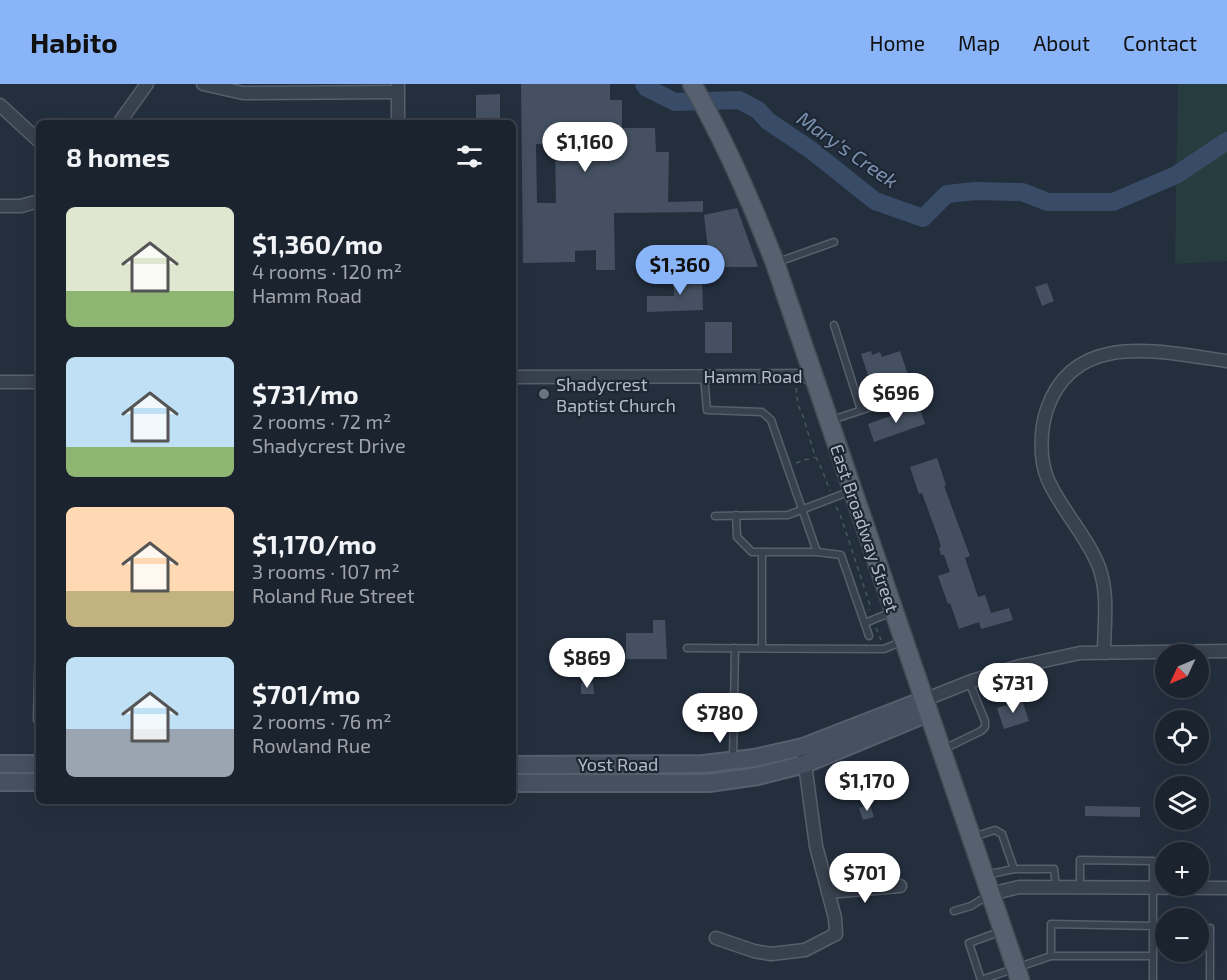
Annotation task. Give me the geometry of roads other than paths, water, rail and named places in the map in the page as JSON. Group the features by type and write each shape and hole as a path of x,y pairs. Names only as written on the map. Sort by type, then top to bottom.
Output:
{"main road":[{"name":"East Broadway Street","path":"692,84 718,130 751,202 775,263 804,376 828,421 1018,974"},
{"name":"Yost Road","path":"516,765 703,764 733,760 803,747 926,707"},
{"name":"Yost Road","path":"516,783 709,783 758,776 805,764 926,707"},
{"path":"733,760 734,779"},
{"path":"0,764 36,764"},
{"path":"572,765 572,783"},
{"path":"0,782 36,782"}],"street":[{"path":"121,120 147,84"},
{"path":"203,84 243,93 398,88 398,120"},
{"path":"0,105 36,138"},
{"path":"0,206 21,206 36,202"},
{"path":"1104,653 1105,591 1099,567 1047,479 1042,455 1044,420 1050,400 1075,368 1109,352 1128,349 1227,361"},
{"name":"Hamm Road","path":"516,377 804,376"},
{"path":"0,382 36,382"},
{"path":"926,707 969,682 1043,660 1080,653 1227,651"},
{"path":"716,938 771,954 805,950 836,934 835,918 816,846 803,747"},
{"path":"828,892 900,886"},
{"path":"990,894 1027,887 1227,888"}],"lane":[{"path":"775,263 834,242"},
{"path":"834,325 861,410"},
{"path":"704,376 707,410 762,412 771,420 817,552"},
{"path":"828,421 908,395"},
{"path":"715,516 788,514 852,490"},
{"path":"736,515 737,537 752,552 817,552 841,555 869,636"},
{"path":"762,552 762,648"},
{"path":"865,623 893,612"},
{"path":"687,648 884,649 903,641"},
{"path":"733,760 735,648"},
{"path":"941,751 985,727 985,721 969,682"},
{"path":"971,837 990,831 999,831 1014,869"},
{"path":"1080,888 1080,860 1153,861 1153,980"},
{"path":"984,876 1014,869 1054,869 1056,887"},
{"path":"1026,869 1027,887"},
{"path":"954,911 971,906 990,894"},
{"path":"1051,956 1051,924 1153,926"},
{"path":"1209,928 1210,980"},
{"path":"1003,930 969,943 981,980 1018,974 1051,956 1153,956"}],"waterway":[{"name":"Mary's Creek","path":"644,84 647,88 675,102 739,100 758,110 768,121 811,150 875,201 923,218 947,194 975,191 1022,192 1048,202 1113,202 1176,175 1227,141"}],"place":[{"name":"Shadycrest Baptist Church","path":"544,394"}]}
